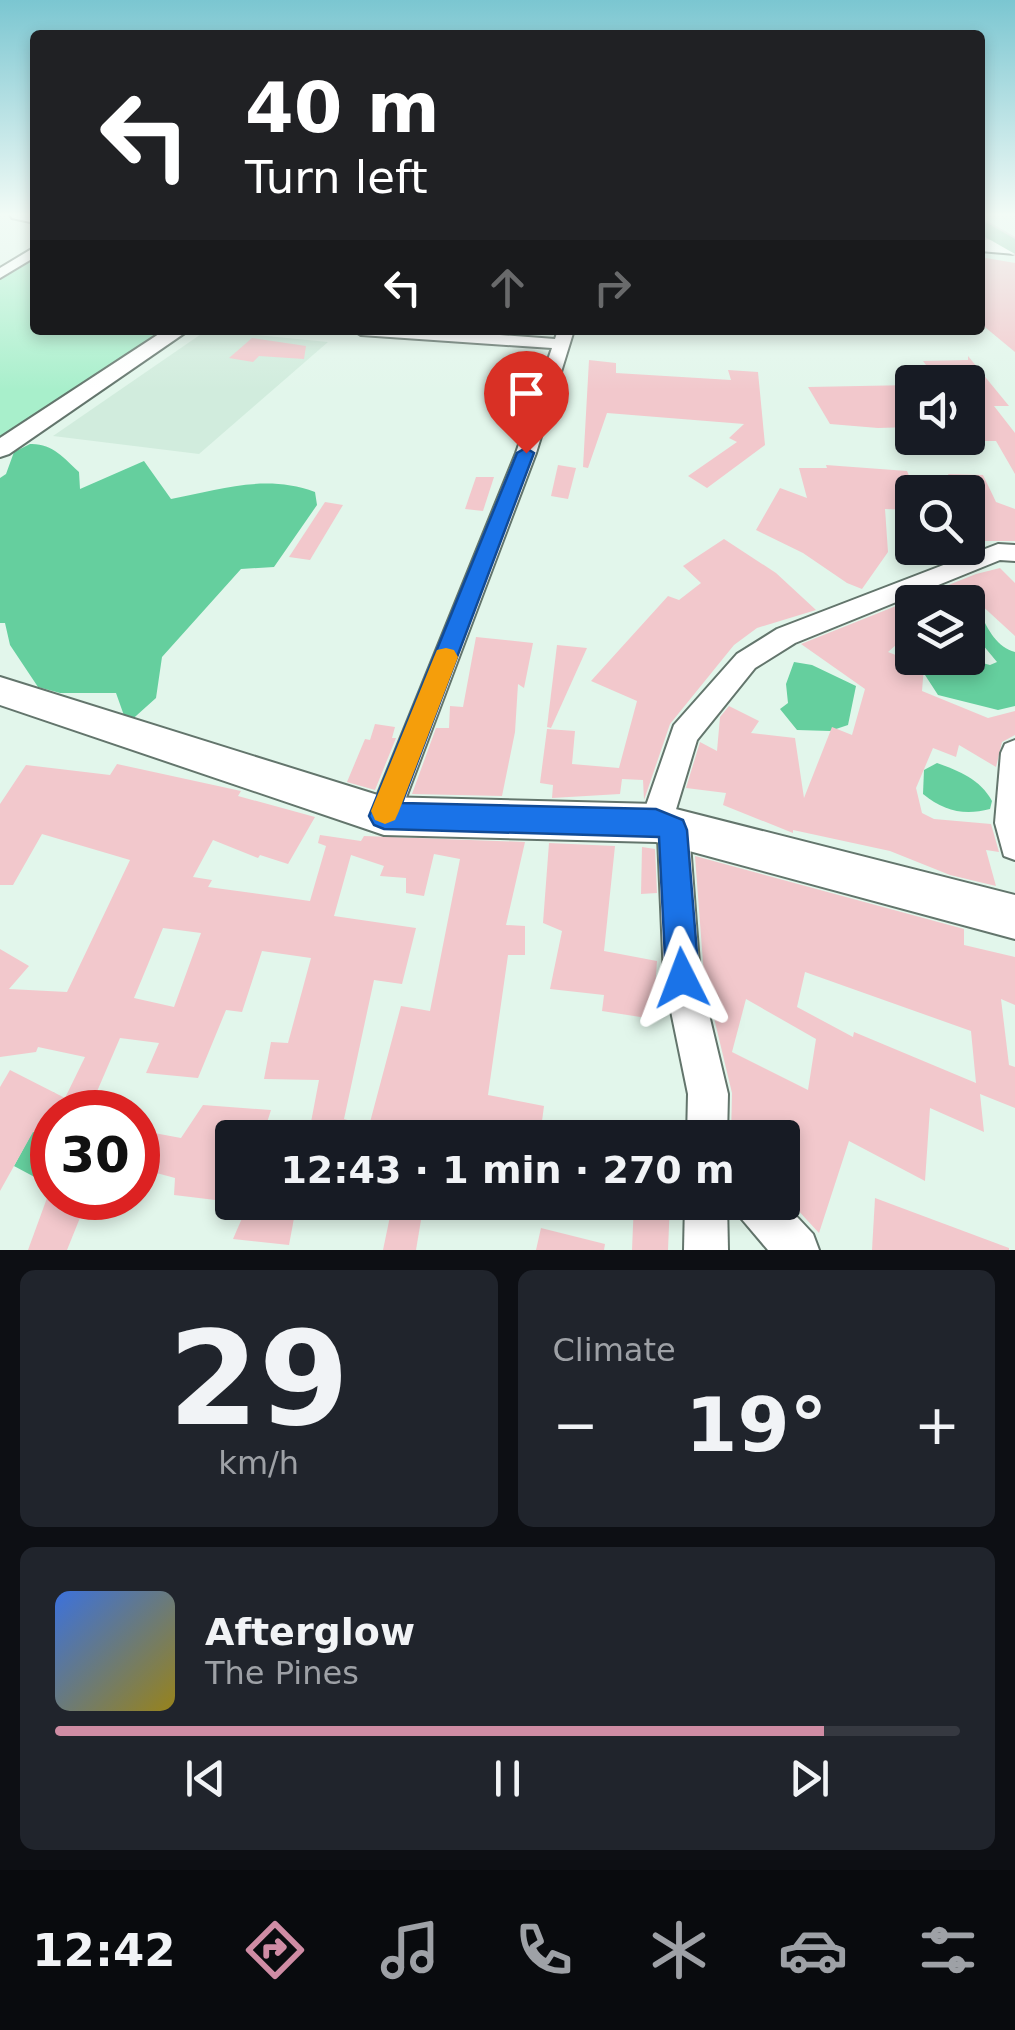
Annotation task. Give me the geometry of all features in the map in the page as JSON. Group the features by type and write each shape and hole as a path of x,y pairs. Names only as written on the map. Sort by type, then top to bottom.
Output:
{"street":[{"path":"0,449 171,335"},
{"path":"384,816 526,453 564,337 506,335"},
{"path":"707,1120 708,1094 682,978 665,826 684,734 746,661 786,636 998,552 1015,552"},
{"path":"0,691 384,816 665,826 1015,917"},
{"path":"1015,753 1011,823 1015,845"},
{"path":"706,1220 706,1250"},
{"path":"771,1220 797,1250"}],"shaded area":[{"path":"200,335 257,335 328,342 199,454 53,436"}],"green space":[{"path":"11,273 30,273 30,335 159,335 0,437 0,280"},
{"path":"30,444 51,449 68,462 79,472 80,489 144,461 171,499 261,484 315,492 317,505 274,567 241,569 162,657 156,698 127,724 116,693 60,693 38,687 10,645 5,623 0,623 0,478 6,474 14,452"},
{"path":"985,622 998,642 1015,652 1015,706 998,710 938,695 925,675 985,675 985,664 997,662 985,648"},
{"path":"794,662 812,665 856,686 848,725 830,731 797,730 780,709 788,703 786,684"},
{"path":"937,763 975,781 992,801 990,809 955,810 923,794 924,770"},
{"path":"30,1136 30,1175 14,1166"}],"building":[{"path":"985,273 1015,273 1015,352 985,327"},
{"path":"252,338 306,346 304,359 259,356 253,362 229,358"},
{"path":"968,356 975,365 926,365 923,361 968,360"},
{"path":"589,360 616,363 616,373 731,380 728,370 758,372 765,445 707,488 688,476 737,442 729,438 744,424 607,413 588,468 583,467"},
{"path":"985,377 1009,406 994,406 1015,433 1015,474 996,441 985,441"},
{"path":"895,385 895,428 830,424 808,387"},
{"path":"558,465 576,468 568,499 551,496"},
{"path":"826,465 907,471 909,475 895,475 895,509 885,509 888,552 862,589 756,530 780,488 807,498 799,468 827,468"},
{"path":"476,477 494,477 483,511 465,509"},
{"path":"985,479 996,502 1015,509 1015,541 985,541"},
{"path":"325,502 343,505 310,560 289,557"},
{"path":"724,539 776,573 816,610 757,628 734,645 670,724 644,800 643,780 622,779 620,794 552,798 553,785 540,783 547,729 575,731 572,764 619,768 637,701 591,681 668,596 679,600 701,583 683,566"},
{"path":"1000,568 1015,583 1015,636 985,608 985,585 948,585"},
{"path":"895,606 895,646 888,652 895,655 895,675 923,675 922,691 988,718 1015,711 1015,735 1002,742 996,767 959,745 956,757 933,748 916,788 922,813 934,819 991,824 999,852 986,850 996,886 950,875 890,851 793,833 723,805 726,793 686,788 700,742 717,751 720,717 729,706 759,721 751,733 795,738 804,798 832,727 852,735 865,689 801,644"},
{"path":"476,637 533,643 524,688 518,684 515,732 502,796 412,794 436,728 449,728 450,706 463,707"},
{"path":"557,645 587,648 551,728 547,727"},
{"path":"375,724 395,727 392,738 396,738 375,790 347,782"},
{"path":"117,764 241,791 238,796 315,817 288,864 260,855 258,858 213,840 193,877 212,880 208,887 310,901 326,846 318,843 320,835 361,841 364,836 525,842 506,925 525,926 525,955 508,955 488,1095 544,1106 542,1120 371,1120 401,1006 430,1011 460,859 434,854 424,896 406,893 406,878 380,876 384,866 351,855 334,916 416,928 402,984 374,980 344,1119 348,1120 311,1120 319,1080 264,1079 271,1042 288,1043 311,958 262,951 242,1012 226,1010 198,1078 146,1073 159,1043 120,1038 98,1090 69,1090 85,1057 38,1047 36,1052 0,1057 0,949 29,966 9,989 67,992 130,860 42,834 13,885 0,885 0,804 26,765 110,775","holes":["163,928 201,933 174,1007 134,998"]},
{"path":"549,843 615,846 604,951 657,961 653,1019 602,1011 604,995 550,989 562,931 543,923"},
{"path":"642,847 655,849 657,893 641,894"},
{"path":"695,856 964,929 964,945 1015,957 1015,1005 1001,999 1009,1065 1015,1067 1015,1108 980,1094 984,1132 930,1108 925,1181 849,1141 819,1233 800,1212 800,1120 731,1120 732,1093 704,976","holes":["805,972 971,1031 976,1083 854,1032 853,1037 797,1007","746,999 816,1039 808,1090 732,1052"]},
{"path":"10,1070 49,1090 30,1090 30,1137 0,1191 0,1087"},
{"path":"203,1105 271,1110 268,1120 215,1120 215,1200 174,1195 175,1178 160,1174 160,1134 181,1138"},
{"path":"875,1198 1009,1248 1009,1250 872,1250"},
{"path":"39,1220 79,1220 67,1250 28,1250"},
{"path":"241,1220 294,1220 289,1245 233,1239"},
{"path":"389,1220 421,1220 416,1250 383,1250"},
{"path":"633,1220 669,1220 668,1250 632,1250"},
{"path":"541,1228 605,1244 604,1250 536,1250"}],"slow traffic":[{"path":"385,811 446,657"}],"route":[{"path":"526,453 384,816 656,823 673,830 682,978"}]}
